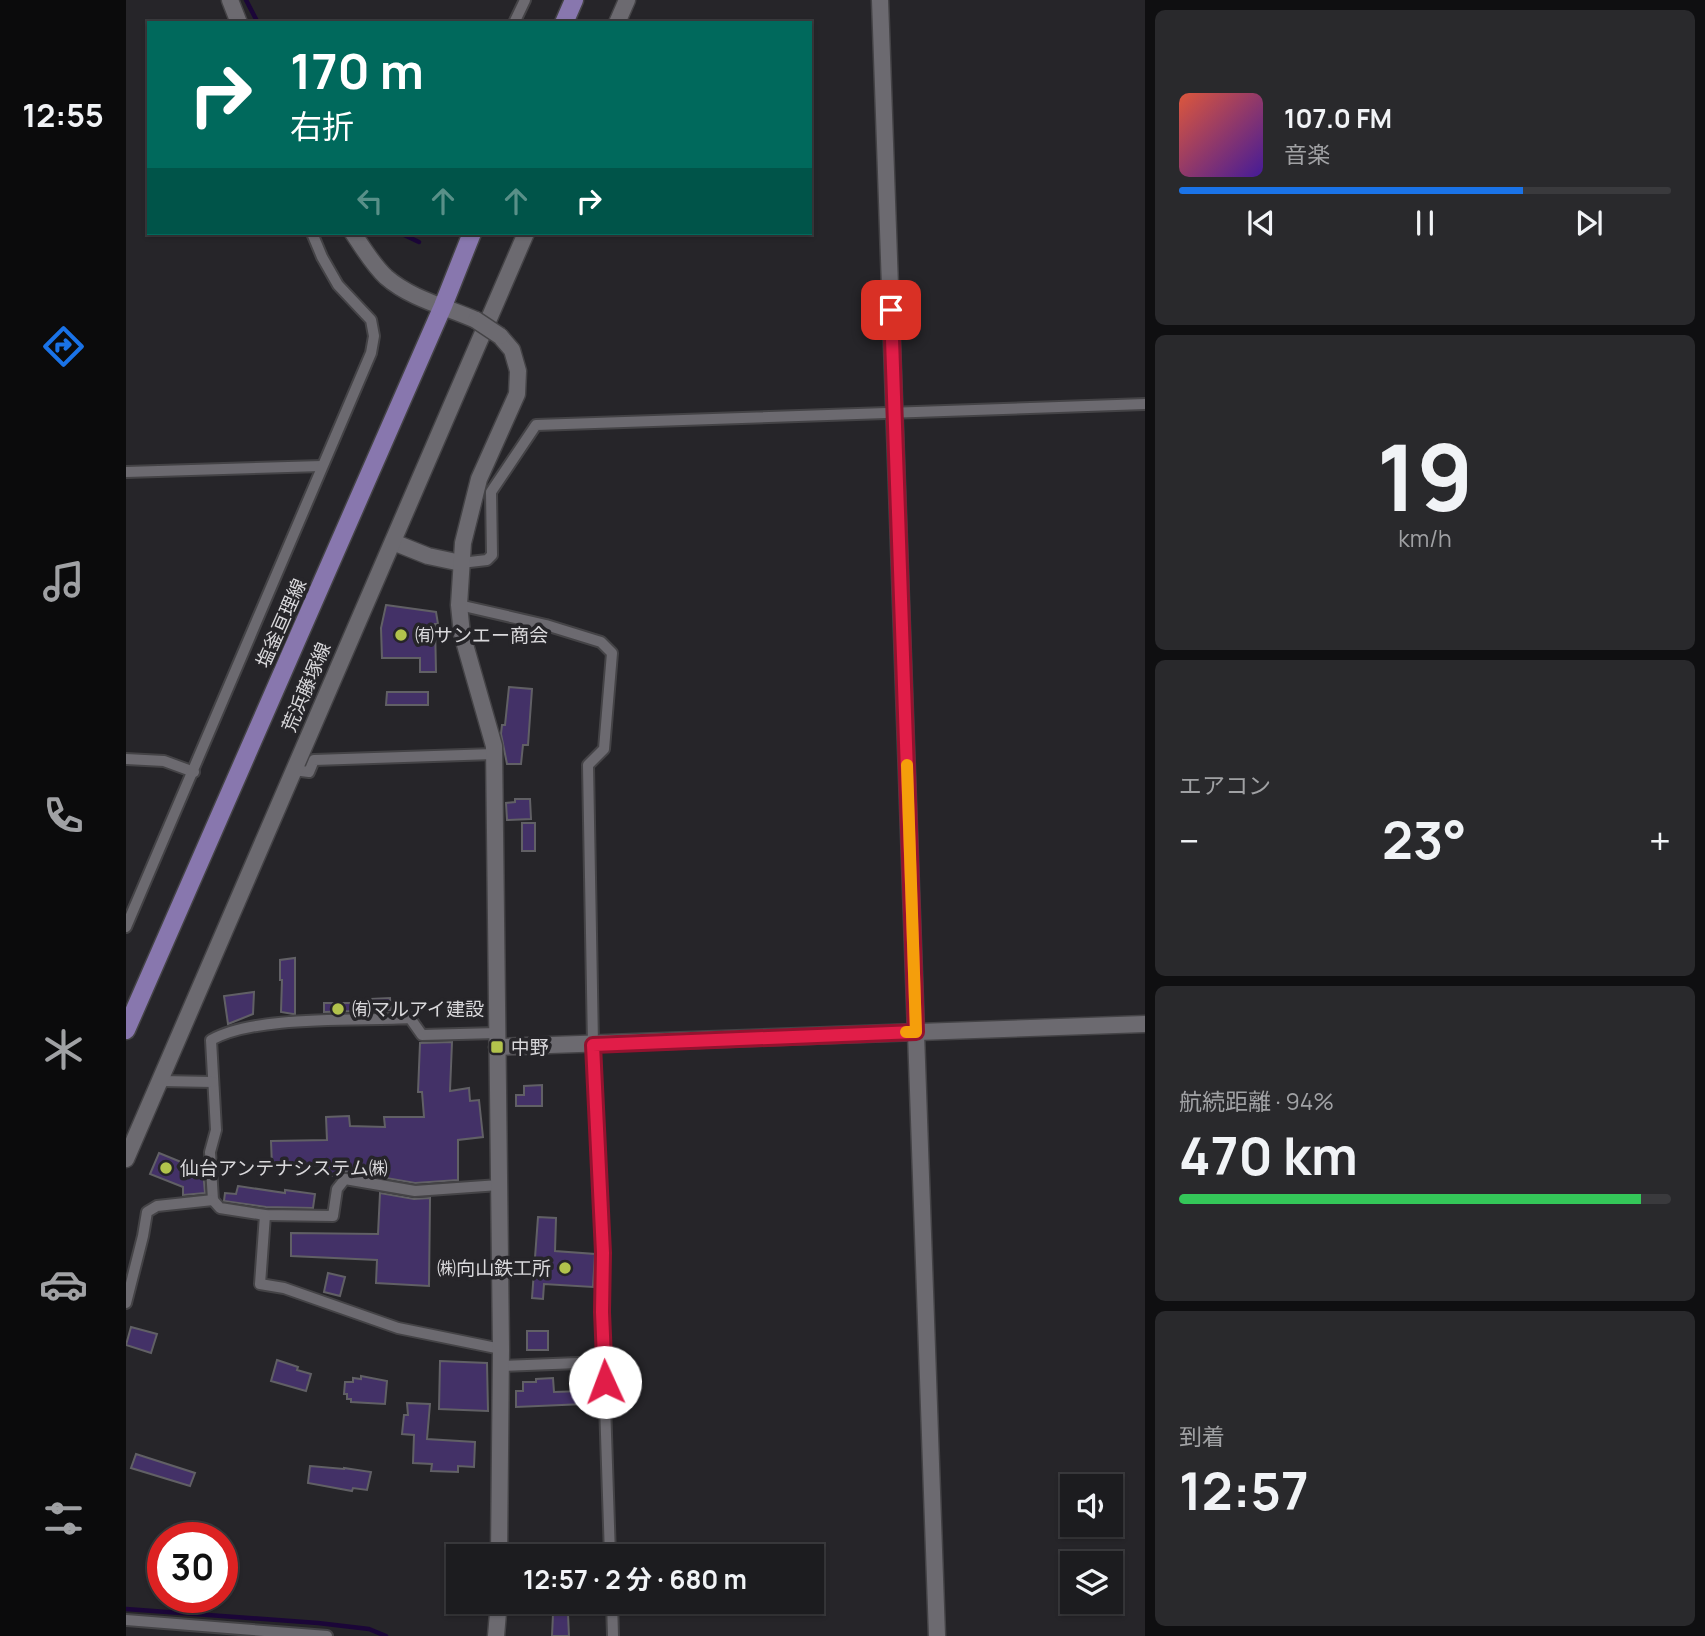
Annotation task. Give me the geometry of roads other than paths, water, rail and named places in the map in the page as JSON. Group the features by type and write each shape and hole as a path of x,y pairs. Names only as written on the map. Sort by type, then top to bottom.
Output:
{"main road":[{"path":"565,21 574,0"},
{"name":"塩釜亘理線","path":"126,1030 443,306 471,235"}],"street":[{"path":"230,0 238,21"},
{"path":"515,21 524,0"},
{"path":"618,21 627,0"},
{"path":"880,0 937,1636"},
{"path":"126,928 371,353 374,336 371,320 338,285 313,235"},
{"path":"355,235 374,264 387,278 403,289 476,320 500,336 512,351 518,371 517,394 479,479 463,543 459,605 462,634 494,746 501,1358 499,1544"},
{"name":"荒浜藤塚線","path":"126,1159 525,235"},
{"path":"393,542 428,556 461,563 488,560 492,555 491,492 536,425 1145,404"},
{"path":"126,472 323,466"},
{"path":"459,605 601,642 612,653 604,749 588,765 593,1045 603,1253 610,1544"},
{"path":"293,770 309,772 314,760 494,754"},
{"path":"126,759 164,761 194,772"},
{"path":"499,1185 415,1191 345,1179 337,1189 333,1216 265,1215 220,1208 213,1199 210,1152 216,1130 211,1040 225,1032 294,1021 410,1018 422,1035 593,1045 1145,1024"},
{"path":"161,1081 213,1082"},
{"path":"126,1303 143,1236 146,1212 157,1206 213,1199"},
{"path":"265,1215 260,1284 284,1288 398,1328 501,1358 604,1362"},
{"path":"496,1636 498,1614"},
{"path":"612,1614 613,1636"},
{"path":"126,1620 327,1636"}],"waterway":[{"path":"246,0 257,21"},
{"path":"404,235 419,242"},
{"path":"126,1609 318,1623 369,1629 386,1636"}],"place":[{"name":"㈲サンエー商会","path":"401,635"},
{"name":"㈲マルアイ建設","path":"338,1009"},
{"name":"中野","path":"497,1047"},
{"name":"仙台アンテナシステム㈱","path":"166,1168"},
{"name":"㈱向山鉄工所","path":"565,1268"}]}
